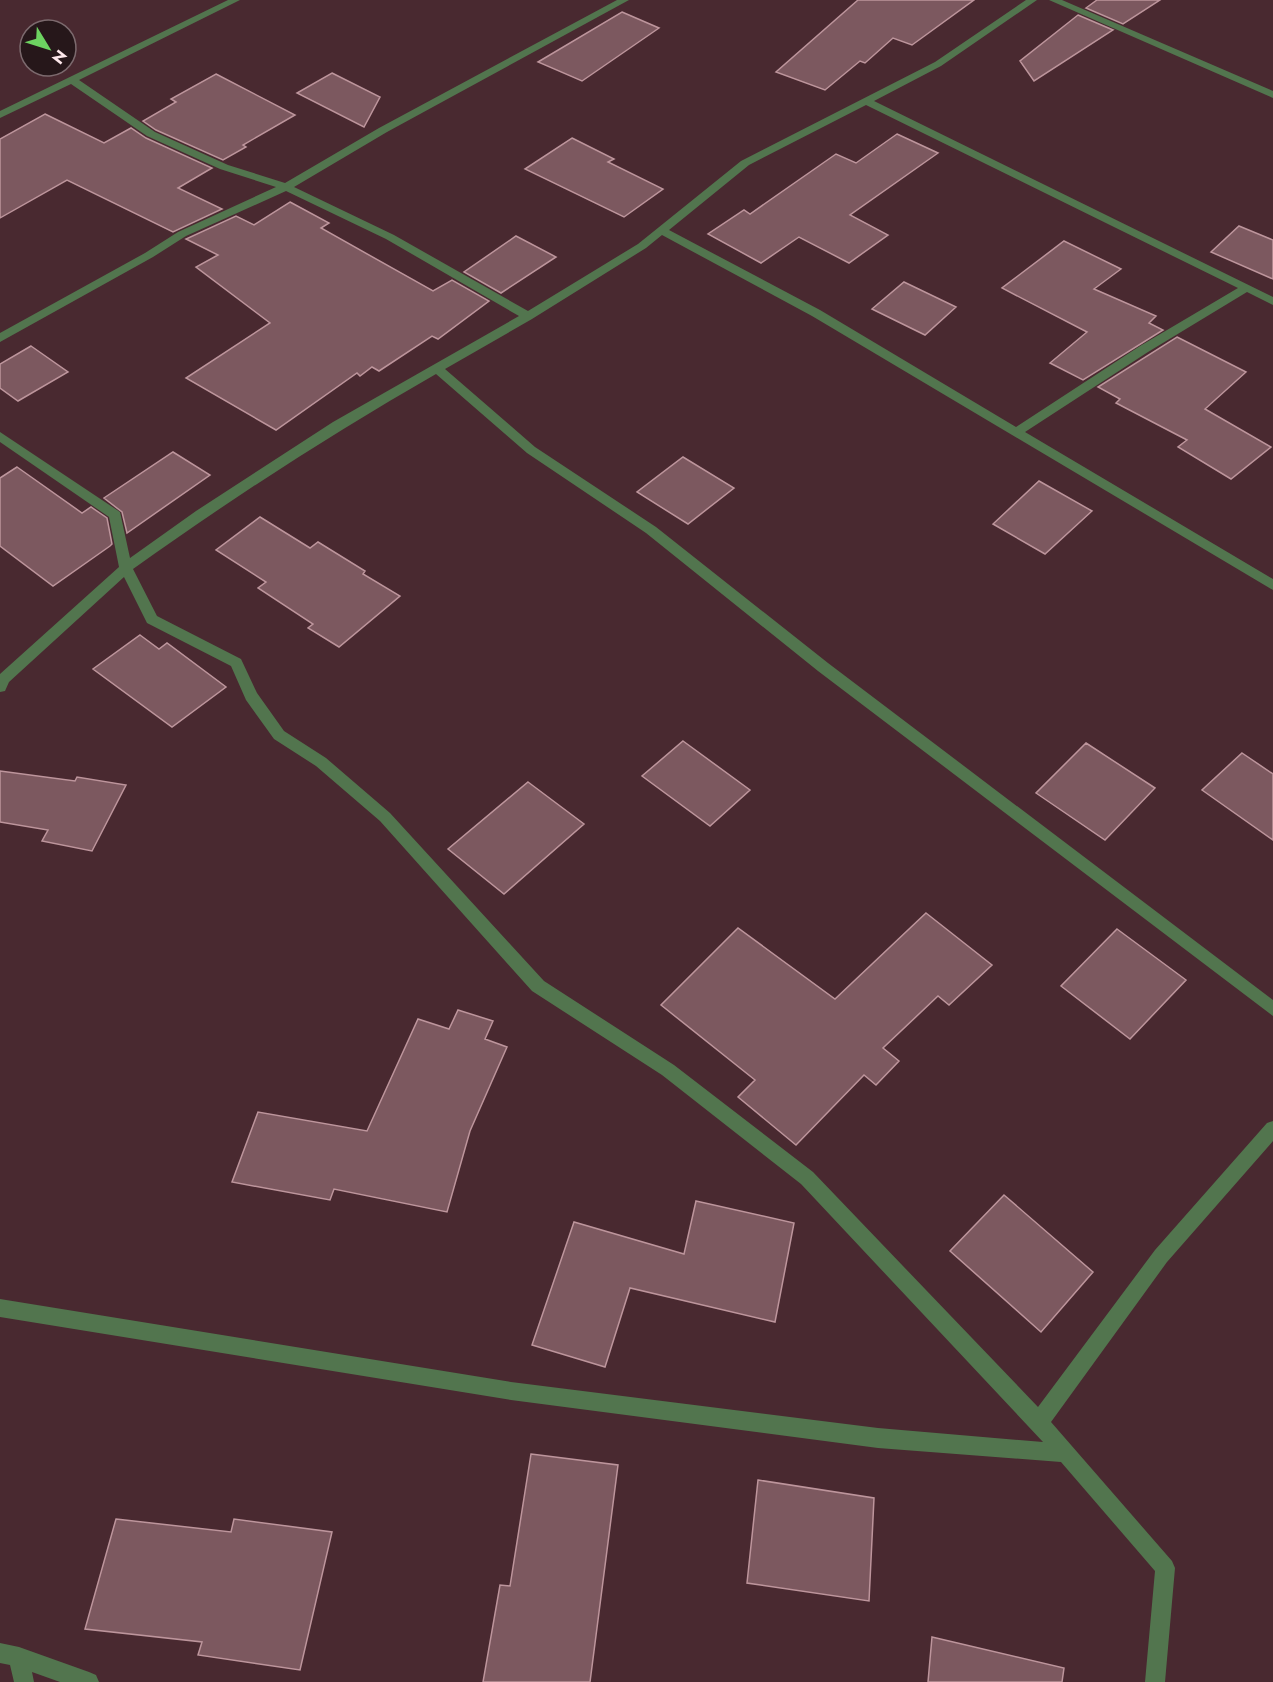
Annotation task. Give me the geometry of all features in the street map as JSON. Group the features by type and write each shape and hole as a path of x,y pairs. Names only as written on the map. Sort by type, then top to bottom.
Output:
{"street":[{"path":"0,115 235,0"},
{"path":"0,338 149,255 182,234 286,187 383,130 624,0"},
{"path":"0,687 3,679 126,568 201,514 337,424 528,316 642,246 745,164 938,64 1032,0"},
{"path":"1054,0 1273,95"},
{"path":"73,81 151,134 224,167 286,187 390,237 528,316"},
{"path":"866,101 1273,301"},
{"path":"661,230 816,313 1273,585"},
{"path":"1017,432 1144,349 1246,288"},
{"path":"437,368 531,450 651,530 832,674 1273,1009"},
{"path":"0,436 115,515 126,568 152,619 236,663 251,696 279,735 321,762 385,817 538,986 668,1070 807,1178 1039,1422 1165,1568 1155,1682"},
{"path":"1039,1422 1161,1256 1273,1129"},
{"path":"0,1308 511,1391 878,1438 1065,1453"},
{"path":"9,1655 24,1682"},
{"path":"9,1655 89,1682"}],"building":[{"path":"858,0 974,0 912,45 893,38 865,63 860,61 825,90 776,72"},
{"path":"1097,0 1160,0 1123,24 1086,8"},
{"path":"622,12 659,28 582,81 538,62"},
{"path":"1078,15 1113,30 1034,81 1020,61"},
{"path":"332,73 380,97 364,127 297,93"},
{"path":"216,74 295,115 243,145 246,147 223,160 156,130 143,121 176,102 171,99"},
{"path":"45,114 104,143 131,128 146,138 212,168 178,188 222,209 173,232 67,180 0,218 0,139"},
{"path":"897,134 938,153 850,215 888,235 849,263 799,237 761,263 708,234 744,210 750,214 836,154 856,163"},
{"path":"572,138 614,159 608,162 663,189 624,217 525,169"},
{"path":"290,202 329,223 321,228 433,291 452,280 489,301 438,339 432,336 379,371 372,367 360,376 357,373 276,430 186,378 270,323 196,267 218,255 186,239 236,216 254,225"},
{"path":"1239,226 1273,240 1273,279 1211,252"},
{"path":"516,236 556,257 501,293 464,272"},
{"path":"1064,241 1121,269 1094,289 1156,316 1149,323 1163,330 1083,380 1050,363 1087,332 1002,288"},
{"path":"904,282 956,307 925,335 872,309"},
{"path":"1177,337 1246,372 1205,409 1271,447 1231,479 1178,447 1187,440 1116,403 1120,399 1098,387"},
{"path":"31,346 68,372 18,401 0,388 0,364"},
{"path":"173,452 210,475 127,533 122,512 104,498"},
{"path":"683,457 734,488 688,524 637,492"},
{"path":"17,467 82,513 91,507 107,518 112,544 53,586 0,546 0,478"},
{"path":"1039,481 1092,511 1045,554 993,524"},
{"path":"260,517 310,548 318,542 365,571 363,574 400,596 339,647 308,628 313,624 258,588 266,582 216,550"},
{"path":"140,635 159,649 167,643 226,687 172,727 93,669"},
{"path":"683,741 750,790 710,826 642,776"},
{"path":"1086,743 1155,788 1105,840 1036,793"},
{"path":"1242,753 1273,774 1273,840 1202,790"},
{"path":"0,771 75,781 77,777 126,785 92,851 42,841 48,830 0,822"},
{"path":"528,782 584,824 504,894 448,849"},
{"path":"926,913 992,965 949,1005 938,996 883,1048 899,1061 876,1085 864,1075 796,1145 738,1097 755,1080 661,1005 738,928 835,999"},
{"path":"1117,929 1186,980 1130,1039 1061,986"},
{"path":"458,1010 493,1021 485,1039 507,1047 470,1131 447,1212 334,1189 330,1200 232,1182 258,1112 367,1131 418,1019 449,1029"},
{"path":"1004,1195 1093,1272 1041,1332 950,1251"},
{"path":"696,1201 794,1223 775,1322 630,1288 605,1367 532,1345 574,1222 684,1254"},
{"path":"531,1454 618,1465 590,1682 483,1682 500,1585 510,1586"},
{"path":"758,1480 874,1498 869,1601 747,1583"},
{"path":"116,1519 231,1532 234,1519 332,1532 300,1670 198,1655 202,1642 85,1629"},
{"path":"932,1637 1064,1668 1062,1682 928,1682"}]}
